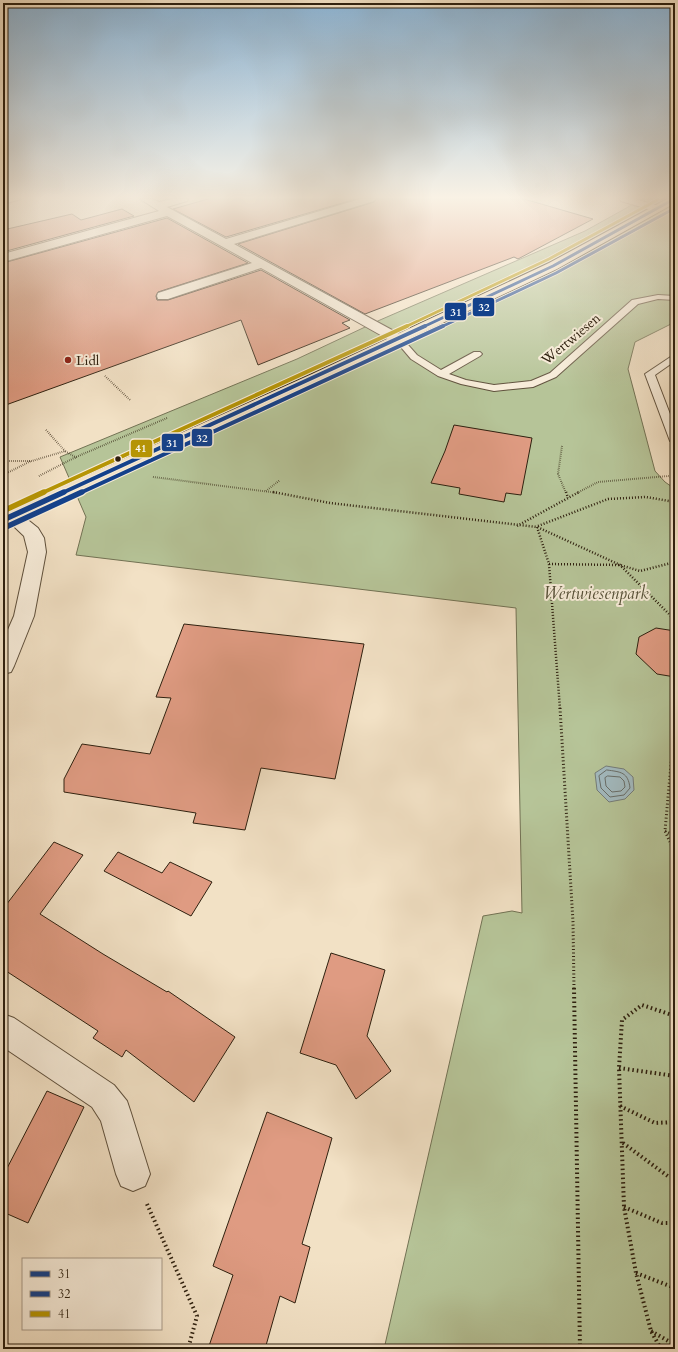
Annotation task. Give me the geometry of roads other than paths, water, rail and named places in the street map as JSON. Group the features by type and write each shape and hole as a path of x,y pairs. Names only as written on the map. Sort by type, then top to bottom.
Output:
{"main road":[{"path":"8,518 398,339 560,262"}],"street":[{"path":"258,262 398,339"},
{"path":"163,296 261,264"},
{"path":"3,666 24,616 37,552 35,538 31,532 8,518"},
{"path":"3,1029 103,1096 115,1113 134,1174"}],"lane":[{"name":"Wertwiesen","path":"398,339 414,357 441,374 464,382 494,388 534,384 553,375 635,302 658,297 675,298"},
{"path":"441,374 477,354"},
{"path":"675,357 650,374 675,441"}],"water":[{"path":"606,766 624,769 633,777 634,790 625,799 609,802 597,790 595,773"}],"place":[{"name":"Lidl","path":"68,360"}],"park label":[{"name":"Wertwiesenpark","path":"596,593"}]}
